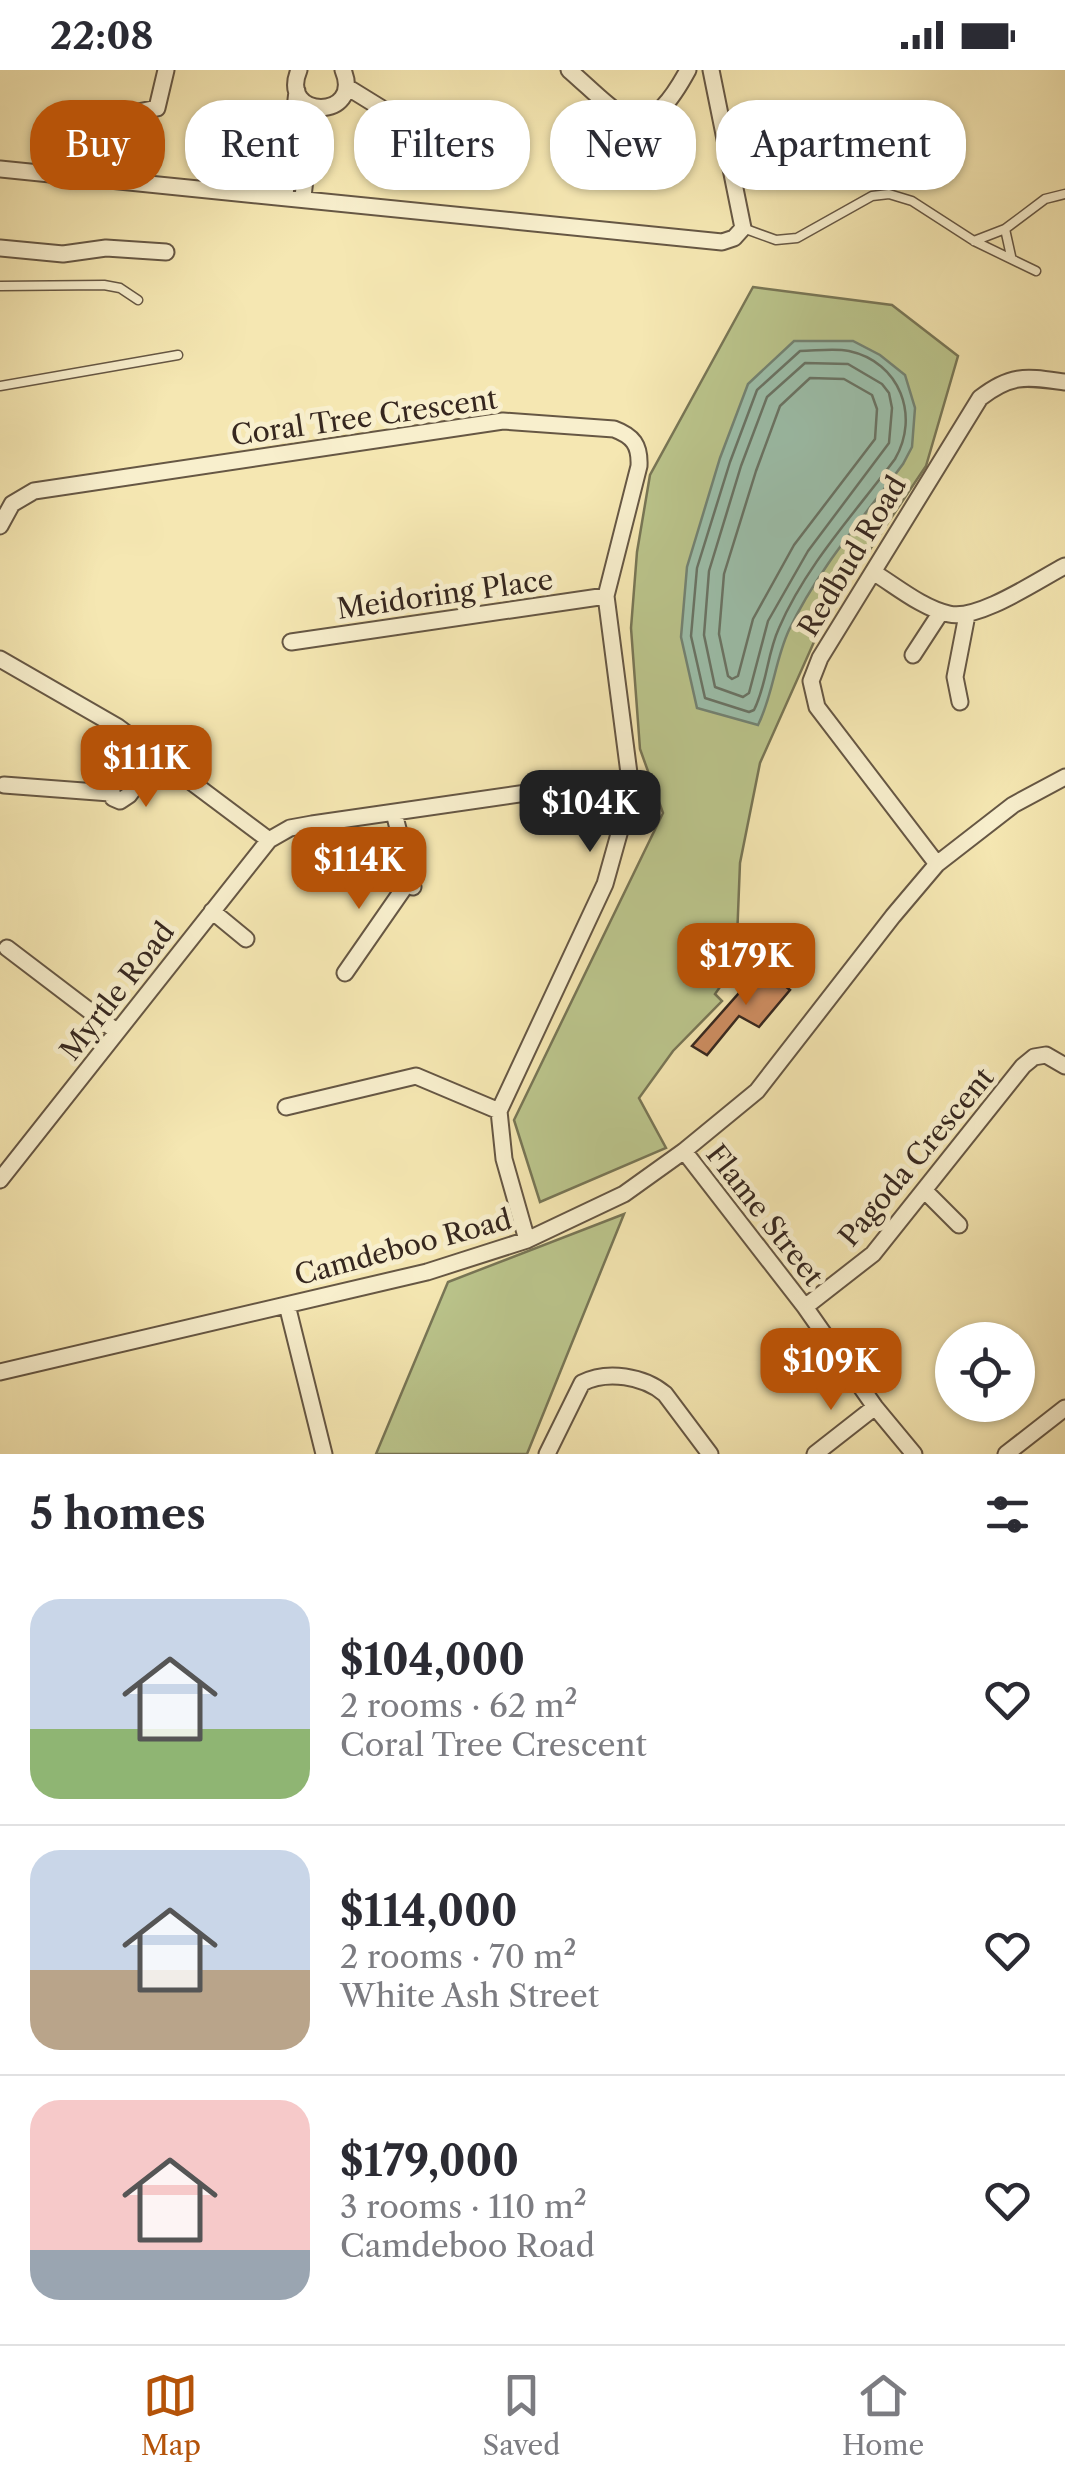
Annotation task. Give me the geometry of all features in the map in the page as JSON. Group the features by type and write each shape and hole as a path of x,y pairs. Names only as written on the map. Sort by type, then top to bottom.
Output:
{"street":[{"path":"159,100 166,70"},
{"path":"285,196 299,70"},
{"path":"570,70 624,117 640,121 656,116 688,70"},
{"path":"165,183 713,243 734,238 743,228 710,70"},
{"path":"334,104 344,95 345,78"},
{"path":"345,78 373,100"},
{"path":"296,91 305,100"},
{"path":"0,169 30,171"},
{"path":"303,197 304,190"},
{"path":"0,248 63,254 106,248 166,252"},
{"name":"Redbud Road","path":"937,864 816,706 810,681 820,658 980,398 1006,380 1019,377 1065,382"},
{"name":"Coral Tree Crescent","path":"0,526 19,498 34,491 503,421 588,426 628,434 640,450 606,596 630,781 621,830 605,884 500,1111 504,1159 527,1240"},
{"path":"872,572 941,612 966,615 1065,566"},
{"name":"Meidoring Place","path":"291,642 606,596"},
{"path":"913,655 941,612"},
{"path":"960,702 955,677 966,615"},
{"path":"0,659 138,742 269,840 290,828 630,781"},
{"path":"110,792 111,784 138,742"},
{"path":"4,785 110,792 120,801 158,756"},
{"name":"Camdeboo Road","path":"0,1372 427,1272 527,1240 624,1194 757,1091 937,864 1013,805 1065,777"},
{"path":"344,972 412,883 394,813"},
{"name":"Myrtle Road","path":"2,1177 269,840"},
{"path":"212,911 246,939"},
{"path":"7,948 116,1031"},
{"name":"Pagoda Crescent","path":"805,1308 872,1254 1023,1066 1034,1057 1046,1055 1065,1066"},
{"path":"286,1106 416,1076 500,1111"},
{"name":"Flame Street","path":"684,1151 914,1454"},
{"path":"924,1190 958,1225"},
{"path":"287,1305 324,1454"},
{"path":"547,1454 582,1383 593,1378 632,1378 656,1386 710,1454"},
{"path":"815,1454 876,1408"},
{"path":"1006,1454 1065,1408"}],"lane":[{"path":"743,228 776,240 797,238 872,196 889,194 912,201 974,242 1036,271"},
{"path":"974,242 1005,229 1045,199 1065,194"},
{"path":"1005,229 1011,256"},
{"path":"0,286 104,285 120,288 138,300"},
{"path":"0,386 178,355"}],"green space":[{"path":"753,287 892,305 958,356 926,466 826,615 760,763 740,863 736,964 715,994 722,1001 673,1051 639,1098 666,1148 540,1202 514,1120 663,813 640,749 631,628 637,552 650,475"},
{"path":"624,1214 527,1454 376,1454 448,1282"}],"water":[{"path":"794,341 853,341 880,355 905,375 915,408 912,447 827,565 801,608 784,641 758,725 697,708 681,637 687,567 720,458 748,384"}],"building":[{"path":"762,967 790,990 759,1027 739,1016 707,1055 692,1046"}]}
